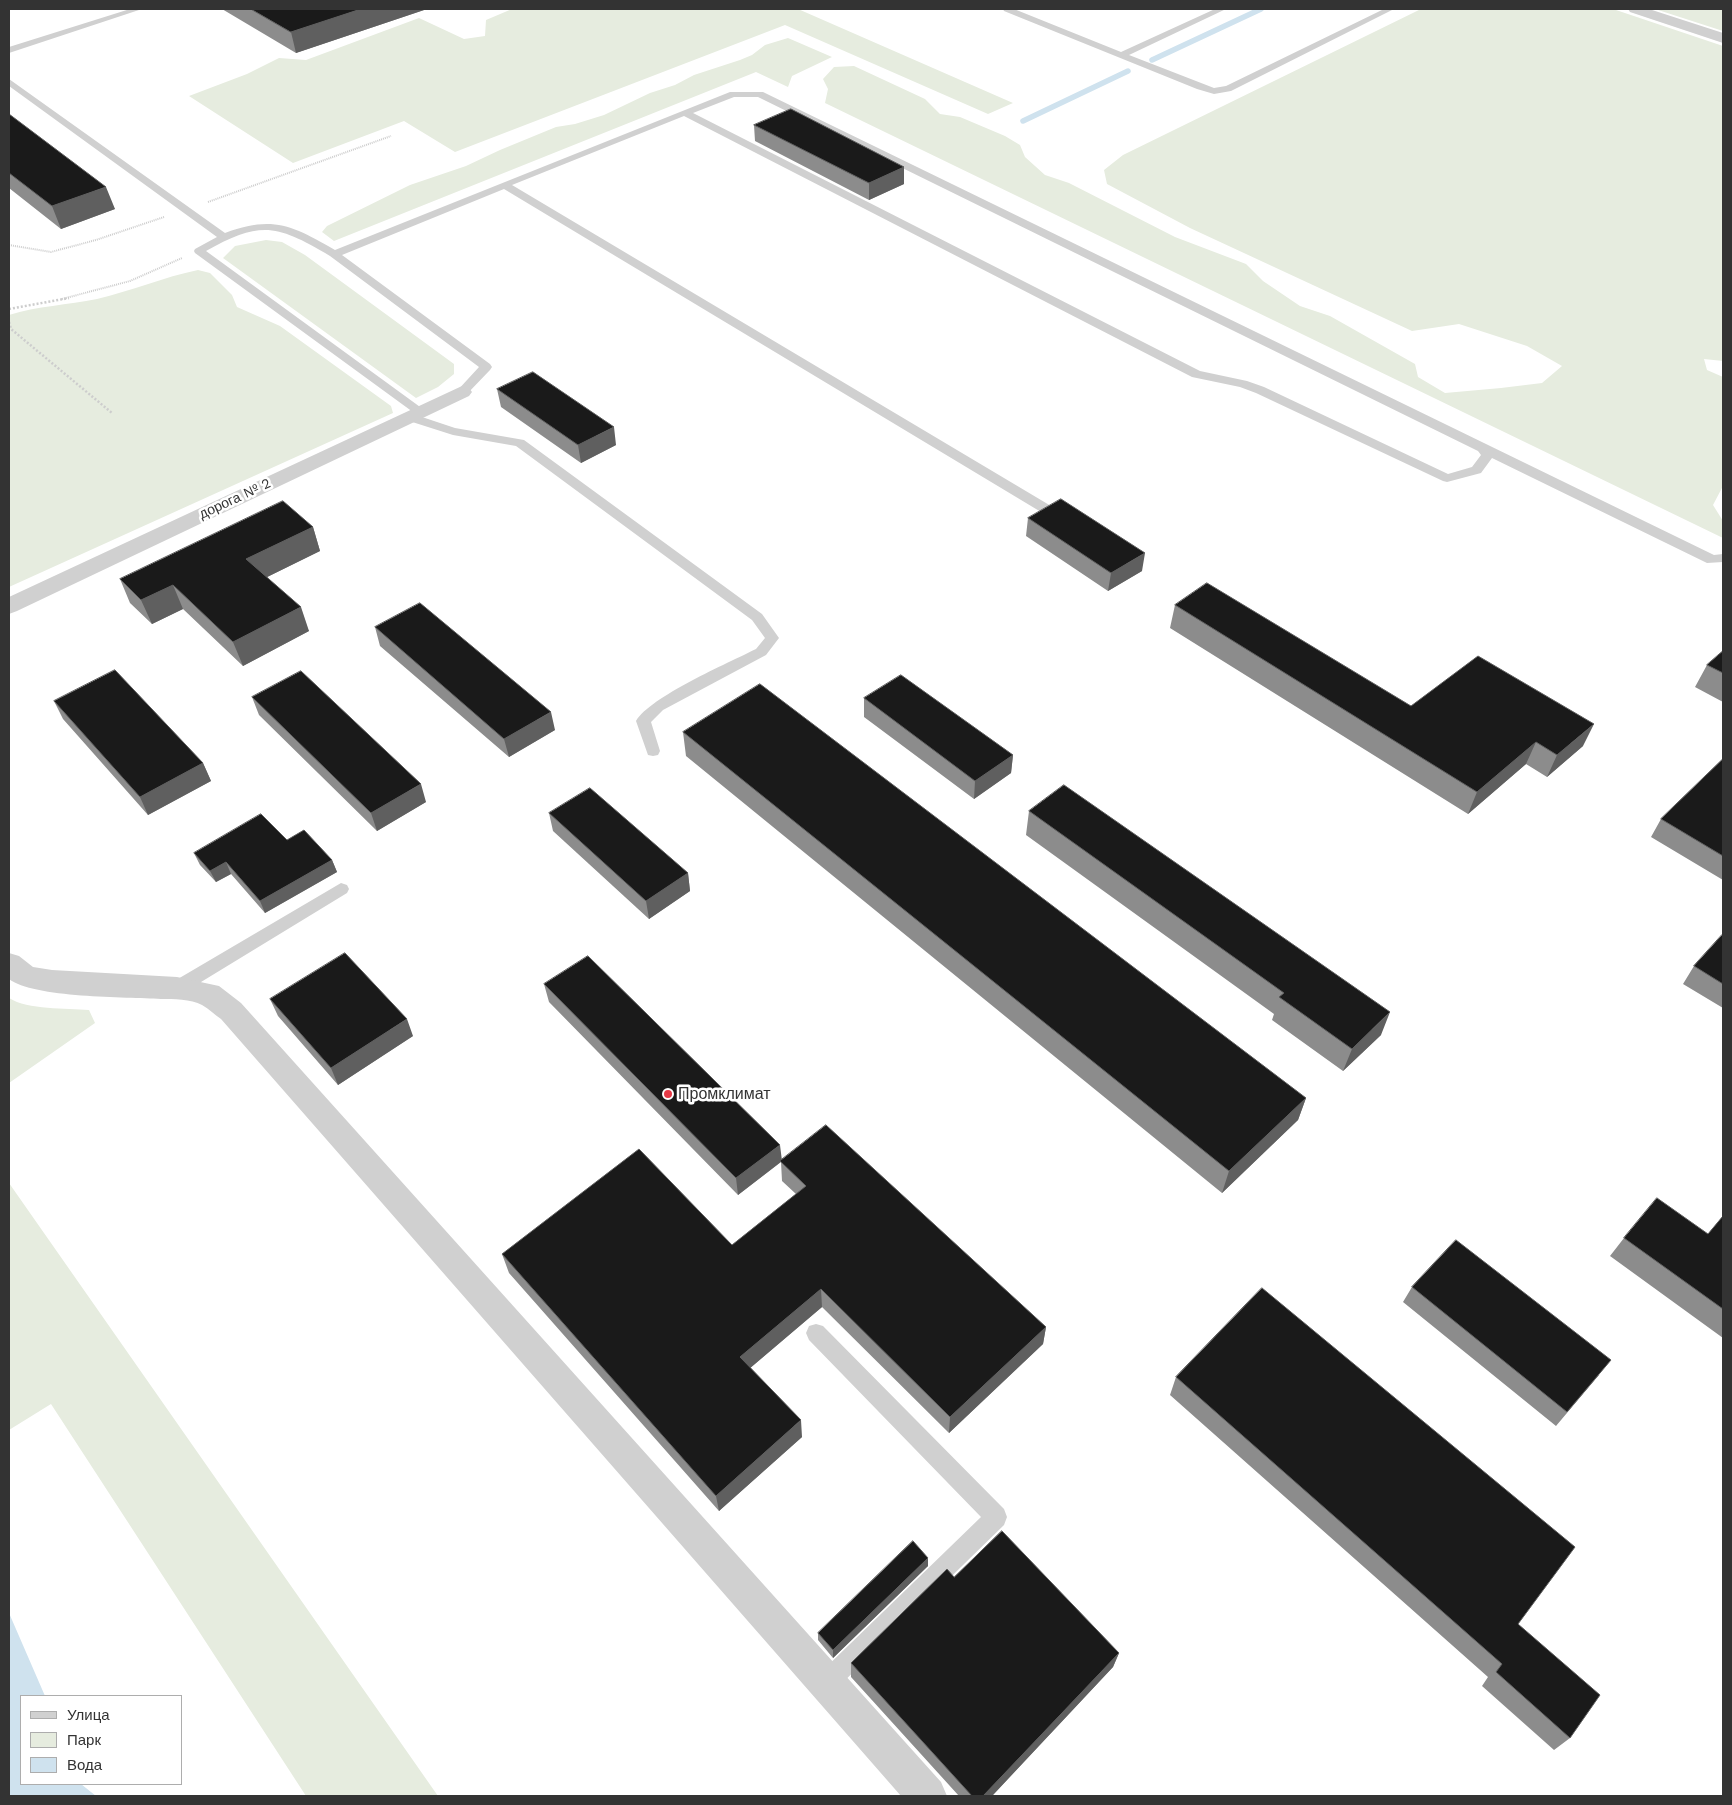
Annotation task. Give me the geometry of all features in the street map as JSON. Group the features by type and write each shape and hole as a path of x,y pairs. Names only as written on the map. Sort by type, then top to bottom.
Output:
{"street":[{"path":"1635,9 1723,38"},
{"name":"дорога № 2","path":"9,606 462,392"},
{"path":"9,964 26,977 52,981 178,988 209,994 231,1011 927,1796"}],"lane":[{"path":"9,50 138,9"},
{"path":"1007,9 1214,91 1228,88 1390,9"},
{"path":"1121,55 1222,9"},
{"path":"9,82 224,237"},
{"path":"334,254 733,94 760,94 1712,560 1723,558"},
{"path":"685,113 1196,374 1243,384 1260,390 1447,478 1477,470 1487,454 1482,448"},
{"path":"506,186 1046,509"},
{"path":"462,392 486,367 334,254 292,232 272,227 255,226 224,237 199,251 415,414 453,431 520,443 757,617 772,638 761,652 658,706 643,720 653,751"},
{"path":"178,988 341,889"},
{"path":"816,1333 996,1517 826,1682"}],"path":[{"path":"9,309 76,296 130,281 199,251"},
{"path":"9,322 11,328 112,413"}],"green space":[{"path":"512,9 798,9 1013,103 988,114 785,25 455,152 404,121 293,163 189,96 247,74 279,58 306,60 419,18 464,39 485,36 486,20"},
{"path":"1421,9 1613,9 1723,46 1723,361 1704,359 1707,370 1723,377 1723,486 1713,505 1723,521 1723,538 825,103 828,89 823,79 834,67 854,66 925,99 940,114 960,117 1005,136 1020,145 1025,157 1045,175 1069,183 1175,237 1246,264 1263,281 1300,306 1330,316 1415,364 1418,377 1445,393 1542,383 1562,366 1527,346 1459,324 1412,331 1190,228 1107,184 1104,170 1123,155"},
{"path":"1655,9 1723,9 1723,31"},
{"path":"788,38 832,57 792,76 788,87 756,72 334,241 322,232 327,226 410,185 466,166 556,127 575,124 604,115 650,93 675,85 694,75 740,60 752,55 765,45"},
{"path":"266,240 282,242 305,255 454,364 454,374 438,387 416,398 223,258 235,246"},
{"path":"198,270 210,273 232,295 237,307 280,326 391,406 393,413 9,587 9,315 97,299"},
{"path":"9,998 37,1007 89,1010 95,1023 9,1083"},
{"path":"9,1183 438,1796 306,1796 51,1404 9,1430"}],"water":[{"path":"9,1613 45,1695 20,1695 20,1785 82,1785 96,1796 9,1796"}],"building":[{"path":"251,9 361,9 291,32"},
{"path":"791,109 904,167 869,183 754,125"},
{"path":"9,114 106,187 52,206 9,173"},
{"path":"533,372 614,427 578,445 497,389"},
{"path":"1061,499 1145,553 1111,573 1028,518"},
{"path":"283,501 313,527 246,559 301,607 233,642 173,585 141,600 120,579"},
{"path":"1207,583 1411,706 1478,656 1594,724 1557,755 1536,742 1477,792 1175,605"},
{"path":"420,603 551,712 504,739 375,627"},
{"path":"1723,651 1723,673 1707,665"},
{"path":"115,670 203,763 140,797 54,701"},
{"path":"301,671 421,784 371,813 252,697"},
{"path":"901,675 1013,755 975,781 864,698"},
{"path":"760,684 1306,1098 1229,1171 683,732"},
{"path":"1723,759 1723,856 1661,819"},
{"path":"1064,785 1390,1012 1352,1049 1279,997 1284,993 1029,811"},
{"path":"590,788 688,873 646,901 549,813"},
{"path":"261,814 287,840 304,830 332,860 260,901 226,862 210,871 194,853"},
{"path":"1723,936 1723,984 1694,966"},
{"path":"345,953 407,1019 331,1068 270,999"},
{"path":"588,956 780,1145 736,1178 544,984"},
{"path":"826,1125 1046,1327 950,1417 821,1289 740,1357 801,1420 716,1496 502,1254 639,1149 732,1245 806,1186 780,1161"},
{"path":"1657,1198 1708,1234 1723,1216 1723,1309 1624,1238"},
{"path":"1456,1240 1611,1360 1567,1412 1412,1287"},
{"path":"1262,1288 1575,1547 1518,1624 1600,1695 1570,1738 1496,1672 1502,1664 1176,1377"},
{"path":"1002,1531 1119,1653 983,1796 972,1796 851,1663 947,1569 954,1577"},
{"path":"913,1541 928,1558 833,1650 818,1633"}],"waterway":[{"path":"1152,60 1261,9"},
{"path":"1023,121 1128,71"}],"place":[{"name":"Промклимат","path":"668,1094"}]}
